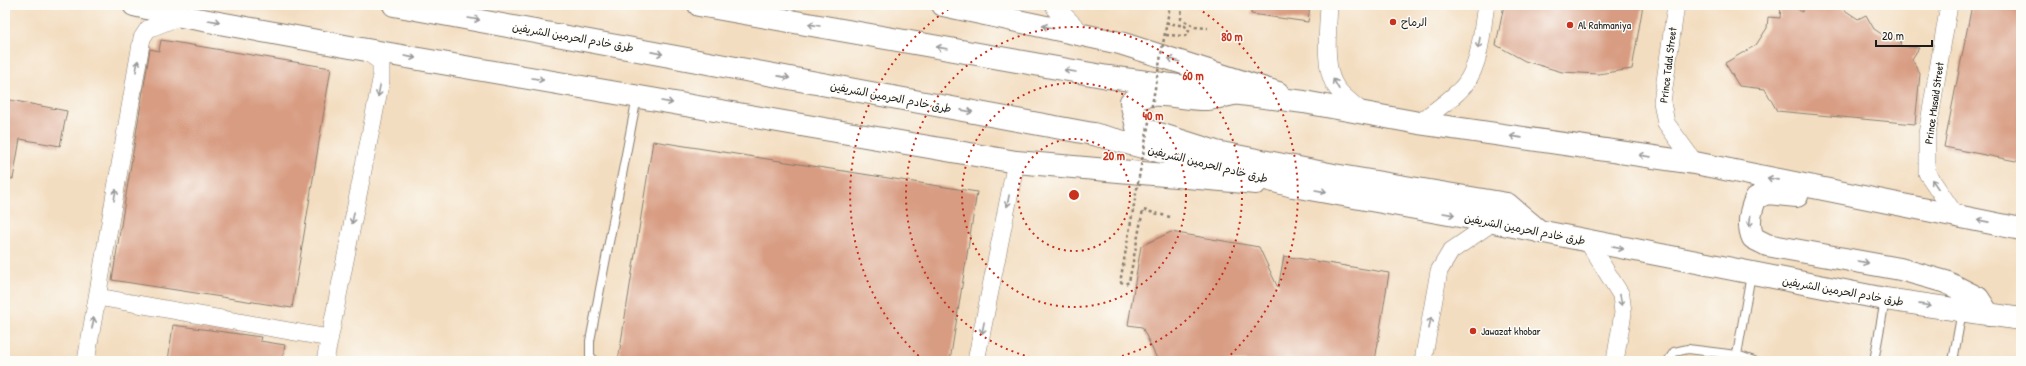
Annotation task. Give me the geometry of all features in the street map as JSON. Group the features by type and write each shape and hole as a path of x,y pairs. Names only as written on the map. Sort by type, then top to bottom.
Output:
{"main road":[{"path":"134,5 181,16 637,97 1016,162 1293,186"},
{"name":"طرق خادم الحرمين الشريفين","path":"394,5 1093,134 1293,186 1493,222 1588,242 1885,299 1962,310 1988,315 2021,326"},
{"path":"699,5 1108,77 1304,102 1419,123 1695,163 1956,216 2020,226"},
{"path":"943,5 1120,43 1304,102"},
{"path":"1238,94 1207,99 1165,94 1140,96 1131,102 1137,127 1143,129 1216,152 1334,175 1507,204 1540,232"},
{"path":"1922,208 1881,207 1767,193 1756,198 1751,209 1749,228 1753,238 1767,245 1900,269 1946,282 1978,298 1988,315 2021,319"}],"street":[{"path":"1056,5 1060,15 1081,34"},
{"path":"1329,5 1327,53 1336,87 1363,112"},
{"path":"1419,123 1459,92 1467,82 1476,61 1486,5"},
{"name":"Prince Talal Street","path":"1676,5 1662,102 1666,123 1695,163"},
{"name":"Prince Musaid Street","path":"1949,5 1927,134 1927,173 1956,216"},
{"path":"86,361 142,38 148,29 181,16"},
{"path":"325,361 381,80 381,62 361,48"},
{"path":"976,361 1016,162"},
{"path":"1423,361 1439,271 1451,251 1493,222"},
{"path":"1588,242 1621,295 1623,314 1615,361"},
{"path":"98,297 329,338"}],"lane":[{"path":"595,361 590,356 590,341 637,97"},
{"path":"1736,355 1752,273"},
{"path":"1874,361 1885,299"},
{"path":"1953,361 1962,310"},
{"path":"1668,361 1674,352 1688,348 1736,355 1754,361"}],"path":[{"path":"1170,5 1121,276 1122,282 1125,284 1129,282 1143,210 1170,217"},
{"path":"1182,5 1181,19 1195,27 1208,28"},
{"path":"1159,34 1181,36 1188,34 1188,28 1185,26 1167,23"}],"building":[{"path":"1252,5 1310,5 1308,22 1251,14"},
{"name":"Al Rahmaniya","path":"1504,5 1643,5 1632,69 1598,74 1562,72 1525,61 1496,45"},
{"path":"1781,5 1792,5 1802,12 1806,5 1837,5 1858,19 1866,15 1874,29 1889,39 1901,40 1900,46 1919,48 1912,59 1920,74 1915,124 1777,111 1765,89 1739,86 1725,63 1756,45 1767,28 1768,17 1780,18"},
{"path":"1972,5 2021,5 2021,162 1944,147"},
{"path":"161,40 331,68 292,308 112,280 150,49 159,51"},
{"path":"5,99 67,111 60,146 20,139 13,179 5,178"},
{"path":"653,141 977,192 950,361 618,361"},
{"path":"1171,232 1259,247 1278,288 1284,256 1389,273 1375,361 1158,361 1142,327 1128,325 1141,246"},
{"path":"173,325 261,337 260,341 285,345 282,361 168,361"}],"place":[{"name":"الرماح","path":"1393,22"},
{"name":"Al Rahmaniya","path":"1570,25"},
{"name":"Jawazat khobar","path":"1473,331"}]}
